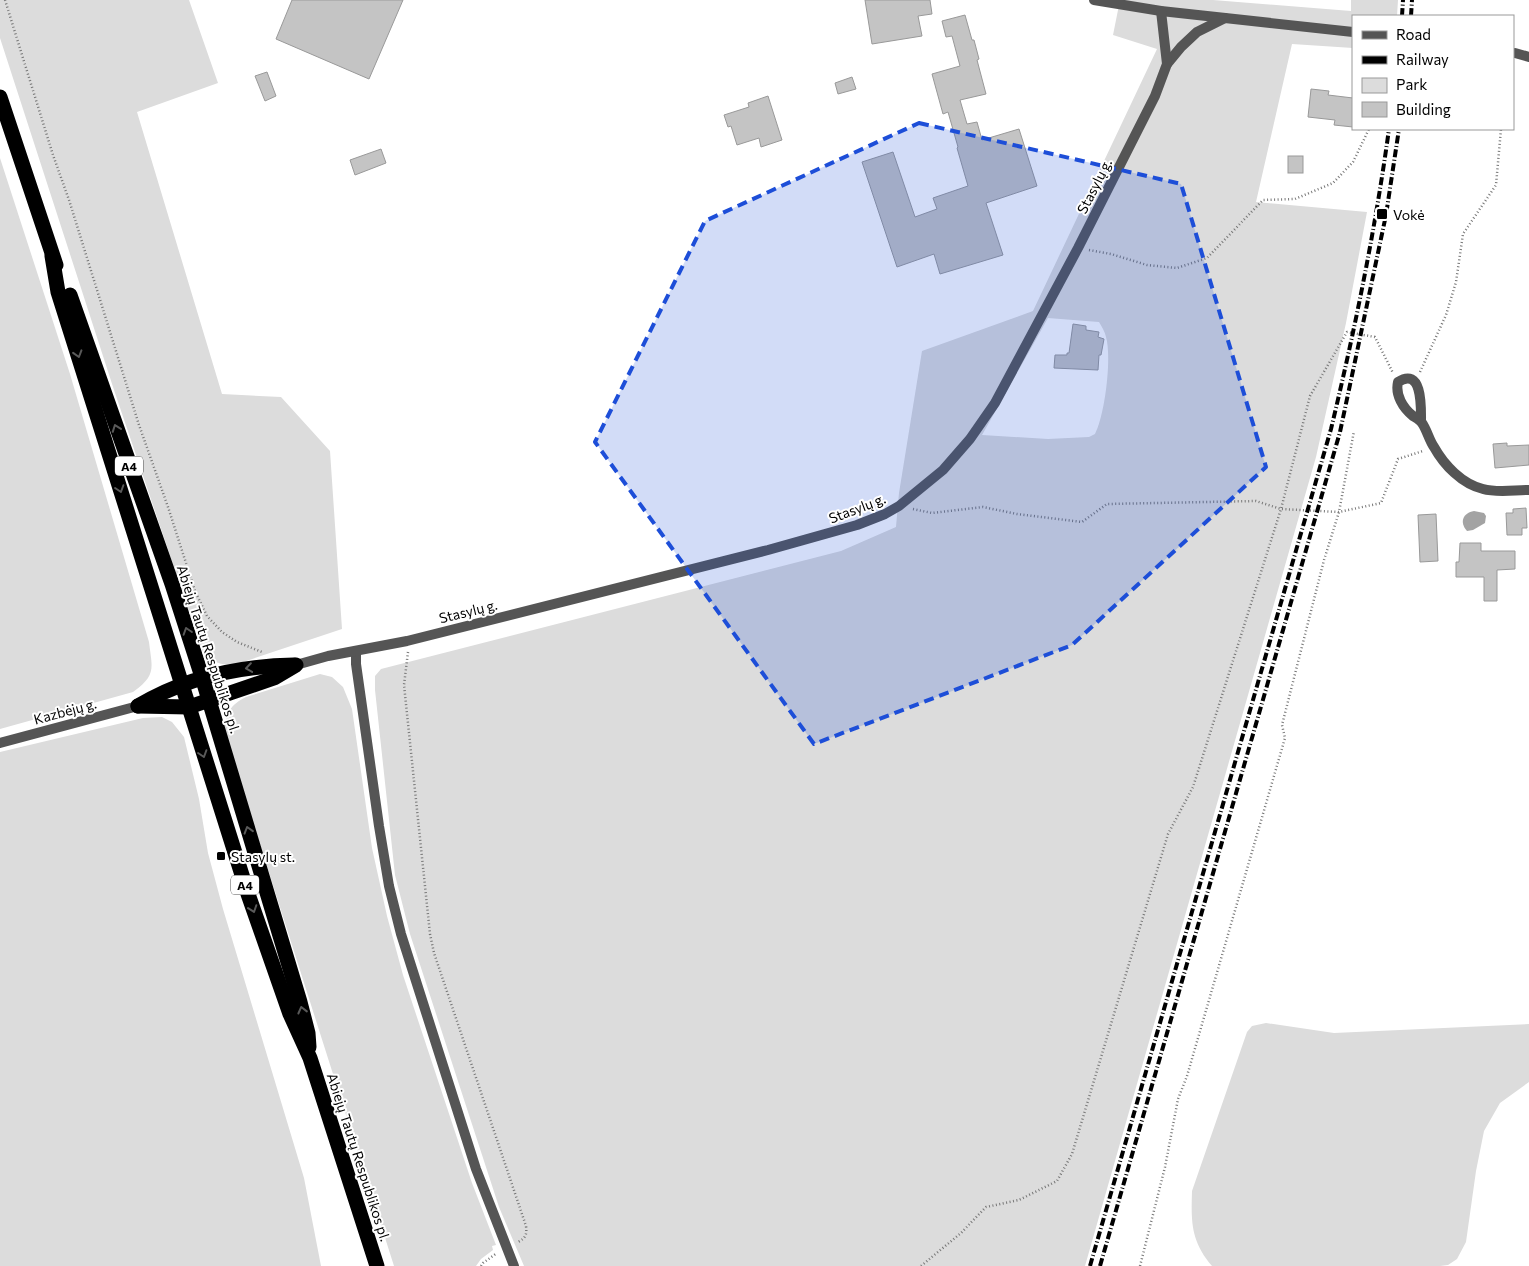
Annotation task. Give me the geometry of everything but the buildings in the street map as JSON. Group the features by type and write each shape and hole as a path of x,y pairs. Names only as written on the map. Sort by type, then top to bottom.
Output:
{"highway":[{"name":"Abiejų Tautų Respublikos pl.","path":"0,97 52,256 68,290 172,584 210,701 300,1002 308,1033 310,1058"},
{"name":"Abiejų Tautų Respublikos pl.","path":"52,256 58,292 188,708 265,946 290,1014 310,1058 377,1266"},
{"path":"138,706 161,692 202,677 229,671 271,666 296,666"},
{"path":"138,706 188,708 274,678 296,666"}],"street":[{"path":"1094,0 1161,11 1352,32"},
{"name":"Stasylų g.","path":"296,666 328,656 407,641 829,534 885,514 899,506 943,470 970,439 995,403 1078,248 1155,96 1167,64 1161,11"},
{"path":"1167,64 1197,32 1225,18"},
{"path":"1515,52 1529,57"},
{"path":"1421,422 1420,395 1416,383 1403,379 1398,382 1396,390 1399,398 1411,414 1421,422 1434,447 1459,476 1484,490 1529,490"},
{"path":"356,650 356,664 378,826 389,886 401,934 476,1169 514,1266"},
{"name":"Kazbėjų g.","path":"0,743 138,706"}],"path":[{"path":"4,0 70,200 139,425 195,591 207,616 222,632 237,642 268,656 271,666"},
{"path":"1078,248 1111,254 1147,265 1177,268 1207,258 1262,200 1295,199 1333,183 1353,162 1369,130"},
{"path":"1416,383 1446,315 1456,282 1463,234 1496,185 1501,130"},
{"path":"922,1266 961,1233 986,1207 1019,1200 1057,1181 1072,1154 1168,834 1194,787 1281,509 1310,396 1347,332 1375,337 1398,382"},
{"path":"1140,1266 1165,1167 1178,1100 1187,1076 1285,738 1282,725 1338,512 1354,431"},
{"path":"899,506 932,513 983,507 1017,514 1082,522 1107,504 1256,501 1281,509 1338,512 1381,503 1398,459 1434,447"},
{"path":"407,641 408,657 404,685 430,934 434,953 527,1233 523,1240 494,1255 481,1266"}],"highlighted area":[{"path":"919,123 1181,184 1266,467 1072,645 814,744 595,442 705,221"}],"green space":[{"path":"0,0 189,0 218,83 137,112 222,394 281,397 330,451 342,629 237,664 217,663 202,650 114,390 0,38"},
{"path":"1120,0 1213,0 1351,11 1351,0 1398,0 1397,15 1352,15 1352,48 1292,44 1256,202 1367,212 1346,323 1316,457 1085,1266 524,1266 499,1207 410,934 395,875 375,676 381,669 841,551 896,527 899,493 922,351 1033,311 1157,49 1113,35","holes":["1048,318 1099,322 1105,333 1108,346 1108,371 1102,414 1095,434 1089,437 1048,439 982,435"]},
{"path":"0,158 70,374 149,642 152,665 146,681 133,692 0,729"},
{"path":"320,674 332,677 343,687 352,709 372,848 387,916 403,975 472,1183 496,1245 492,1246 493,1250 481,1259 476,1266 394,1266 224,731 230,710 246,697"},
{"path":"162,717 172,722 184,737 199,799 208,853 304,1178 321,1266 0,1266 0,752 143,718"},
{"path":"1266,1023 1334,1033 1529,1024 1529,1082 1500,1103 1484,1131 1466,1242 1457,1259 1448,1265 1440,1266 1212,1266 1196,1240 1192,1222 1192,1191 1247,1032 1252,1026"}],"shaded area":[{"path":"1474,511 1484,513 1486,516 1485,523 1473,530 1467,531 1463,524 1463,518"}],"railway":[{"path":"1402,15 1403,0"},
{"path":"1411,15 1412,0"},
{"path":"1090,1266 1331,429 1364,280 1389,130"},
{"path":"1100,1266 1340,432 1386,215 1399,130"}],"place":[{"name":"Vokė","path":"1382,214"},
{"name":"Stasylų st.","path":"221,856"}]}
